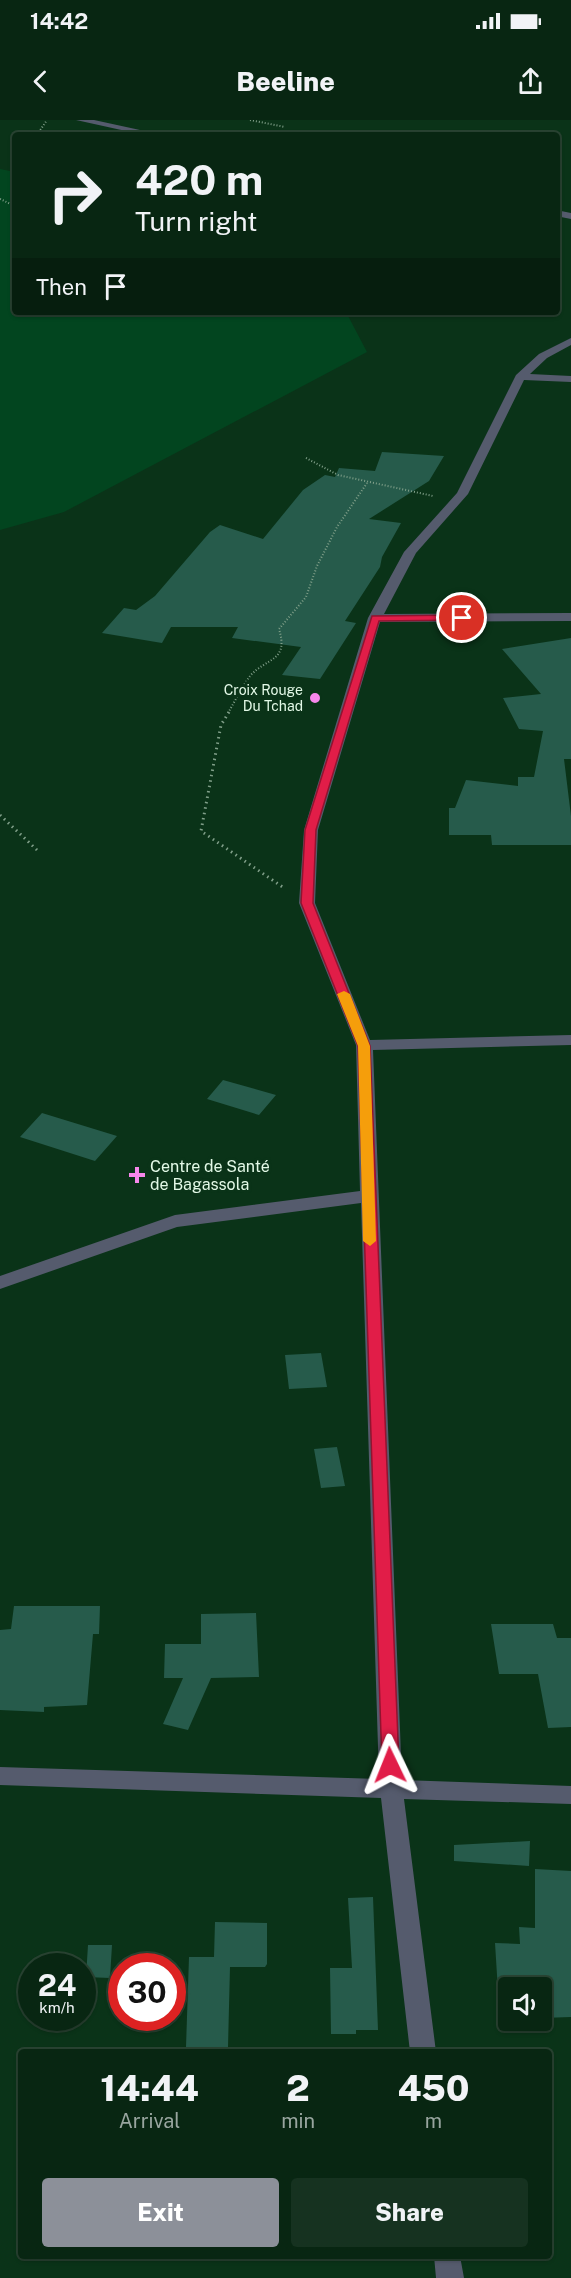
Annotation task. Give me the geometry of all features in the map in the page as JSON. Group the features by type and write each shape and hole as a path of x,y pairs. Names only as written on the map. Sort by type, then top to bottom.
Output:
{"street":[{"path":"80,120 142,132"},
{"path":"423,2049 391,1789 364,1046 307,903 311,830 375,618 410,552 462,494 520,377 543,356 571,341"},
{"path":"520,377 571,380"},
{"path":"375,618 571,616"},
{"path":"364,1046 571,1040"},
{"path":"0,1283 175,1221 368,1196"},
{"path":"0,1776 571,1795"},
{"path":"447,2259 450,2278"}],"path":[{"path":"250,120 285,128"},
{"path":"306,458 338,475 456,501"},
{"path":"307,903 201,831 221,725 250,675 279,654 283,642 279,629 306,597 317,566 337,527 366,483"},
{"path":"0,815 37,850"}],"green space":[{"path":"0,169 12,171 12,315 348,315 367,352 64,512 0,530"}],"building":[{"path":"382,452 444,456 429,481 369,519 401,523 382,557 380,567 345,621 356,623 320,679 282,675 301,647 232,638 238,627 171,627 162,643 102,633 124,608 136,610 155,596 210,532 220,525 263,539 303,490 325,475 335,477 339,468 375,471"},
{"path":"571,638 571,759 564,759 571,816 571,845 492,845 491,835 449,835 449,808 455,808 466,780 518,786 518,777 534,777 543,731 519,729 503,698 541,694 502,649"},
{"path":"223,1080 276,1095 259,1115 207,1099"},
{"path":"42,1113 117,1136 95,1161 20,1137"},
{"path":"321,1353 327,1387 289,1389 285,1355"},
{"path":"337,1447 345,1486 321,1488 314,1449"},
{"path":"14,1606 100,1606 99,1634 93,1634 87,1705 44,1707 44,1712 0,1710 0,1630 11,1629"},
{"path":"256,1613 259,1677 211,1678 188,1730 163,1724 183,1678 164,1678 165,1644 201,1644 201,1614"},
{"path":"491,1624 553,1624 557,1638 571,1638 571,1727 548,1728 538,1674 499,1674"},
{"path":"530,1841 529,1866 454,1861 454,1845"},
{"path":"535,1869 571,1871 571,2017 552,2018 552,1977 498,1977 498,1991 495,1943 520,1944 519,1927 535,1928"},
{"path":"373,1897 378,2030 356,2030 356,2034 331,2034 330,1968 352,1968 348,1898"},
{"path":"215,1922 267,1923 267,1964 265,1967 230,1967 228,2047 186,2047 189,1957 214,1957"},
{"path":"88,1945 112,1945 112,1953 108,1953 108,1978 96,1977 96,1953 88,1953"}],"slow traffic":[{"path":"344,994 364,1046 370,1241"}],"place":[{"name":"Croix Rouge Du Tchad","path":"315,698"},
{"name":"Centre de Santé de Bagassola","path":"137,1175"}],"route":[{"path":"390,1765 364,1046 307,903 311,830 375,618 462,618"}]}
